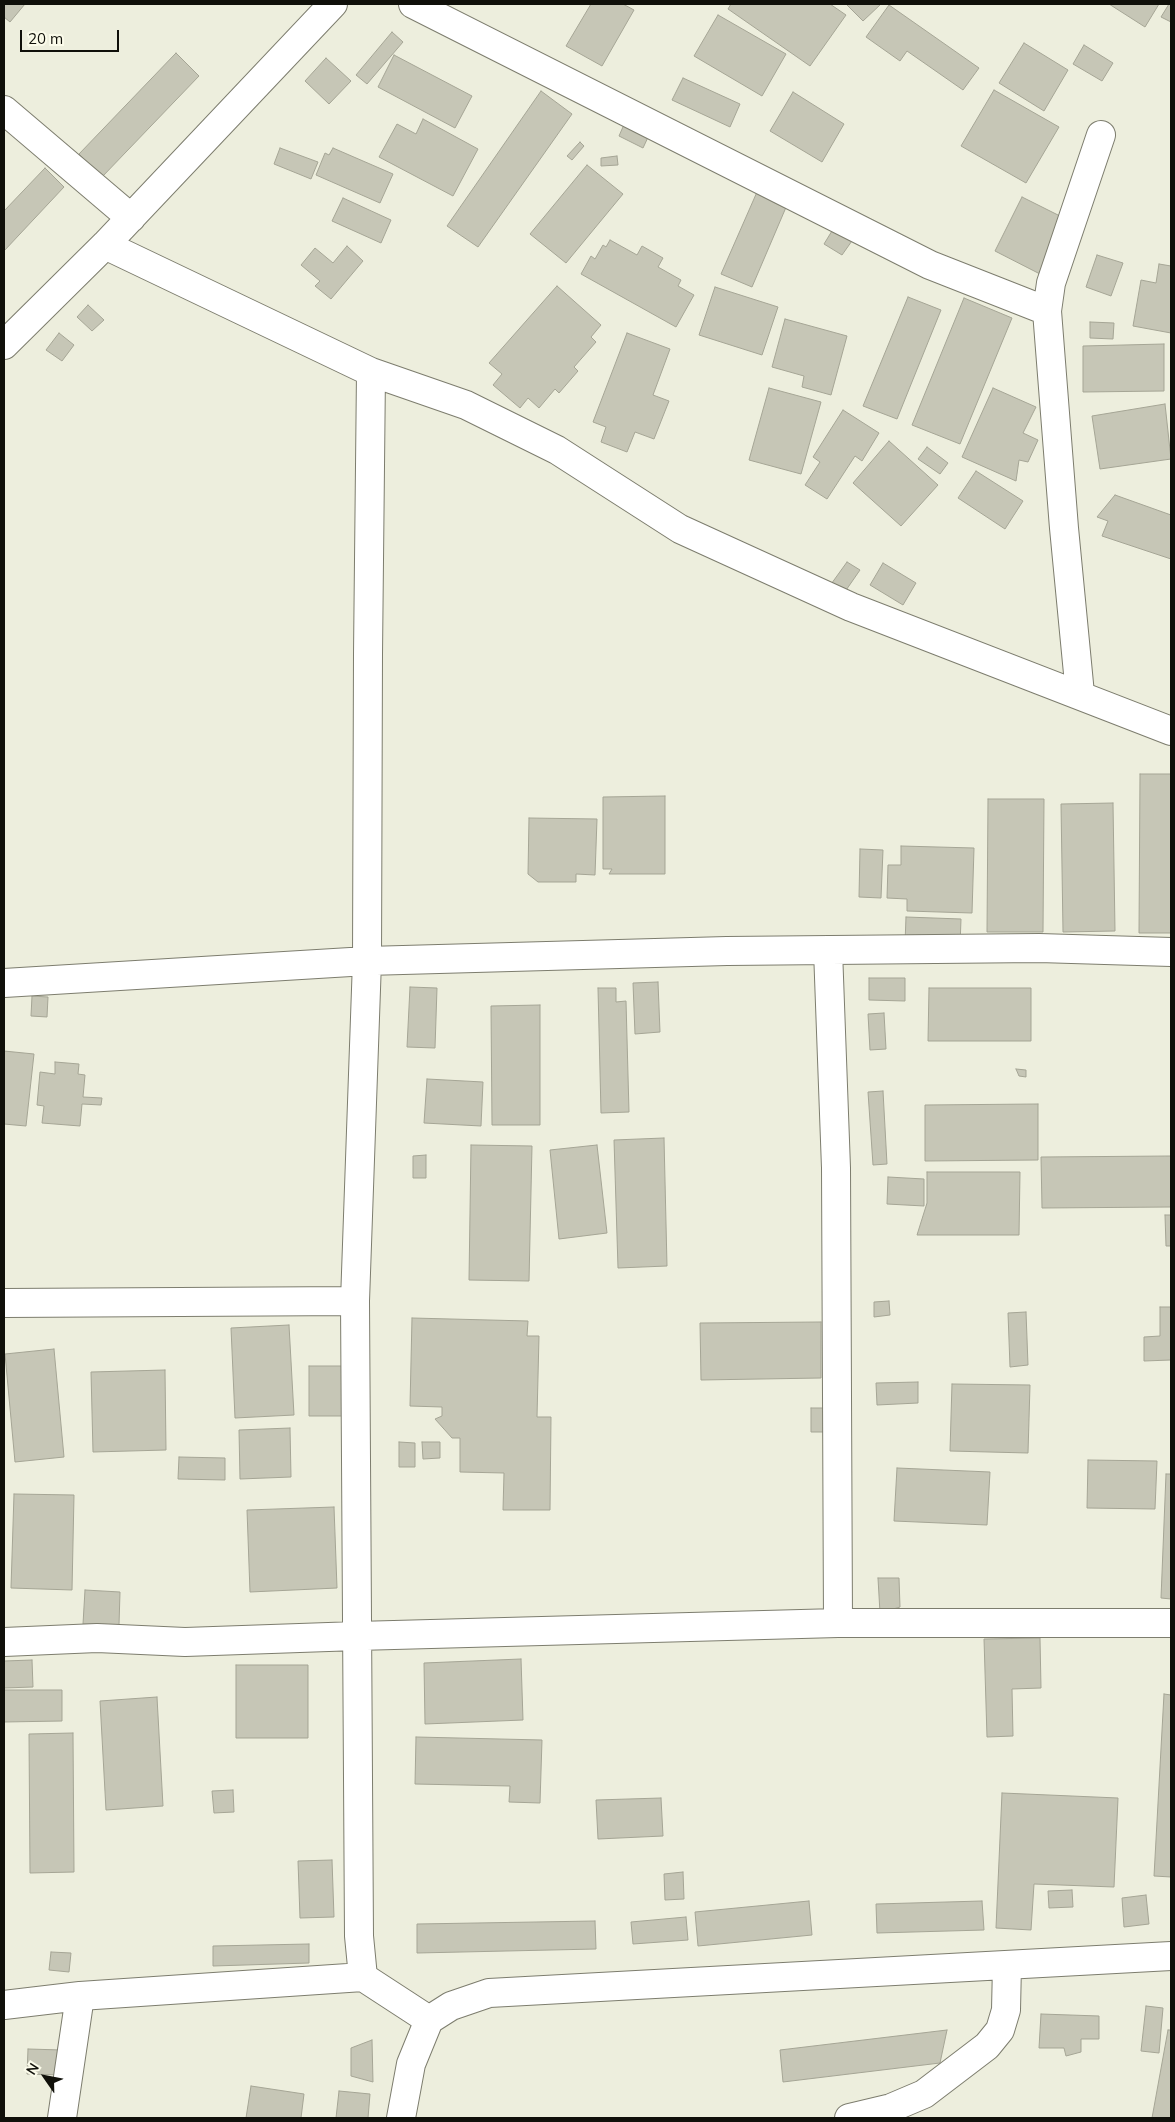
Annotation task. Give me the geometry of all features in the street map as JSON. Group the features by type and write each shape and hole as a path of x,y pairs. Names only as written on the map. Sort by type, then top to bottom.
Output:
{"street":[{"path":"4,345 105,245 333,4"},
{"path":"413,4 930,265 1047,311"},
{"path":"4,110 131,218"},
{"path":"1080,694 1064,528 1047,311 1050,283 1101,135"},
{"path":"105,245 371,372 466,405 557,450 680,529 707,542 851,606 1171,731"},
{"path":"363,1977 359,1936 355,1301 367,961 371,372"},
{"path":"4,984 367,961 727,951 1039,948 1171,952"},
{"path":"828,950 836,1168 838,1623"},
{"path":"4,1303 355,1301"},
{"path":"4,1642 97,1638 185,1642 838,1623 1171,1623"},
{"path":"401,2118 410,2064 429,2020 451,2006 489,1993 1171,1956"},
{"path":"849,2118 891,2108 924,2094 987,2046 1000,2030 1006,2010 1007,1965"},
{"path":"4,2005 80,1996 363,1977 429,2020"},
{"path":"62,2118 80,1996"}],"building":[{"path":"4,4 25,4 10,22 4,17"},
{"path":"591,4 623,4 634,10 602,66 566,46"},
{"path":"731,4 830,4 846,15 810,66 728,9"},
{"path":"846,4 881,4 863,21"},
{"path":"1109,4 1159,4 1145,27"},
{"path":"1169,4 1171,4 1171,22 1161,17"},
{"path":"889,5 979,68 963,90 907,51 900,61 866,37"},
{"path":"718,15 786,54 762,96 694,56"},
{"path":"392,32 403,42 367,84 356,75"},
{"path":"1024,43 1068,70 1044,111 999,83"},
{"path":"1084,45 1113,63 1102,81 1073,64"},
{"path":"176,53 199,76 102,177 79,154"},
{"path":"394,55 472,96 455,128 378,87"},
{"path":"326,58 351,81 329,104 305,81"},
{"path":"683,78 740,104 730,127 672,100"},
{"path":"994,90 1059,127 1026,183 961,146"},
{"path":"541,91 572,114 478,247 447,226"},
{"path":"793,92 844,124 822,162 770,131"},
{"path":"423,119 478,149 453,196 379,157 397,124 416,134"},
{"path":"626,120 650,133 643,148 619,136"},
{"path":"580,142 584,146 572,160 567,156"},
{"path":"280,148 318,162 311,179 274,164"},
{"path":"333,148 393,174 380,203 316,175 325,153 329,155"},
{"path":"617,156 618,165 601,166 601,158"},
{"path":"587,165 623,194 566,263 530,234"},
{"path":"45,168 64,187 4,251 4,211"},
{"path":"757,192 787,205 752,287 721,274"},
{"path":"1022,197 1068,220 1040,274 995,251"},
{"path":"343,198 391,220 381,243 332,221"},
{"path":"835,226 854,238 842,255 824,244"},
{"path":"610,240 637,255 642,246 663,258 658,267 681,280 678,286 694,295 676,327 581,274 591,256 595,259 603,245 606,247"},
{"path":"347,246 363,261 331,299 315,286 320,281 301,265 315,248 333,263"},
{"path":"1097,255 1123,263 1111,296 1086,287"},
{"path":"1159,264 1171,266 1171,333 1133,326 1141,280 1156,283"},
{"path":"557,286 601,325 591,337 596,342 574,367 578,371 559,393 555,389 539,408 528,398 520,408 493,385 502,374 489,363"},
{"path":"715,287 778,307 762,355 699,335"},
{"path":"908,297 941,310 897,419 863,406"},
{"path":"964,298 1012,318 960,444 912,425"},
{"path":"88,305 104,320 92,331 77,317"},
{"path":"785,319 847,336 831,395 802,387 804,376 772,367"},
{"path":"1090,322 1114,323 1113,339 1090,338"},
{"path":"59,333 74,345 62,361 46,350"},
{"path":"627,333 670,349 653,395 669,401 654,439 635,432 627,452 601,442 606,427 593,422"},
{"path":"1164,344 1164,391 1083,392 1083,346"},
{"path":"769,388 821,402 801,474 749,460"},
{"path":"993,388 1036,407 1023,433 1038,440 1028,462 1019,460 1016,481 962,457"},
{"path":"1165,404 1171,459 1100,469 1092,416"},
{"path":"843,410 879,433 862,461 855,456 827,499 805,485 820,462 813,457"},
{"path":"889,441 938,485 901,526 853,483"},
{"path":"927,447 948,463 940,474 918,459"},
{"path":"976,471 1023,501 1005,529 958,498"},
{"path":"1115,495 1171,515 1171,559 1102,536 1108,521 1097,517"},
{"path":"847,562 860,570 842,596 829,587"},
{"path":"883,563 916,583 903,605 870,585"},
{"path":"1140,774 1171,774 1171,933 1139,933"},
{"path":"665,796 665,874 609,874 612,869 603,869 603,797"},
{"path":"988,799 1044,799 1043,932 987,932"},
{"path":"1113,803 1115,931 1063,932 1061,804"},
{"path":"529,818 597,819 595,875 576,874 576,882 538,882 528,874"},
{"path":"901,846 974,848 972,913 907,911 907,899 887,898 888,865 901,865"},
{"path":"860,849 883,850 881,898 859,897"},
{"path":"906,917 961,919 960,946 905,944"},
{"path":"869,978 905,978 905,1001 869,1000"},
{"path":"658,982 660,1032 635,1034 633,983"},
{"path":"410,987 437,988 435,1048 407,1047"},
{"path":"598,988 616,988 616,1002 626,1001 629,1112 601,1113"},
{"path":"929,988 1031,988 1031,1041 928,1041"},
{"path":"32,996 48,997 47,1017 31,1016"},
{"path":"540,1005 540,1125 492,1125 491,1006"},
{"path":"884,1013 886,1049 870,1050 868,1014"},
{"path":"4,1051 34,1054 26,1126 4,1124"},
{"path":"55,1062 79,1064 78,1074 85,1075 83,1097 102,1098 101,1105 82,1104 80,1126 42,1123 44,1106 37,1105 40,1072 55,1074"},
{"path":"1016,1069 1026,1070 1026,1077 1019,1076"},
{"path":"427,1079 483,1082 481,1126 424,1123"},
{"path":"883,1091 887,1164 873,1165 868,1092"},
{"path":"1038,1104 1038,1160 925,1161 925,1105"},
{"path":"664,1138 667,1266 618,1268 614,1140"},
{"path":"471,1145 532,1146 529,1281 469,1280"},
{"path":"597,1145 607,1233 559,1239 550,1150"},
{"path":"426,1155 426,1178 413,1178 413,1156"},
{"path":"1171,1156 1171,1207 1042,1208 1041,1157"},
{"path":"927,1172 1020,1172 1019,1235 917,1235 927,1203"},
{"path":"888,1177 924,1179 924,1206 887,1204"},
{"path":"1165,1215 1171,1215 1171,1246 1166,1246"},
{"path":"889,1301 890,1315 874,1317 874,1302"},
{"path":"1160,1307 1171,1307 1171,1360 1144,1361 1144,1337 1160,1336"},
{"path":"1026,1312 1028,1365 1010,1367 1008,1313"},
{"path":"412,1318 528,1321 527,1336 539,1336 537,1417 551,1417 550,1510 503,1510 504,1473 460,1472 460,1438 452,1438 435,1419 442,1416 442,1407 410,1406"},
{"path":"821,1322 821,1378 701,1380 700,1323"},
{"path":"289,1325 294,1415 235,1418 231,1328"},
{"path":"54,1349 64,1457 15,1462 5,1354"},
{"path":"309,1366 344,1366 344,1416 309,1416"},
{"path":"165,1370 166,1450 93,1452 91,1372"},
{"path":"918,1382 918,1403 877,1405 876,1383"},
{"path":"952,1384 1030,1385 1028,1453 950,1451"},
{"path":"811,1408 829,1408 828,1432 811,1432"},
{"path":"290,1428 291,1477 240,1479 239,1430"},
{"path":"399,1442 415,1443 415,1467 399,1467"},
{"path":"422,1442 440,1442 440,1458 423,1459"},
{"path":"179,1457 225,1458 225,1480 178,1479"},
{"path":"1088,1460 1157,1461 1155,1509 1087,1508"},
{"path":"897,1468 990,1472 987,1525 894,1521"},
{"path":"1166,1474 1171,1474 1171,1599 1161,1598"},
{"path":"14,1494 74,1495 72,1590 11,1588"},
{"path":"334,1507 337,1588 250,1592 247,1510"},
{"path":"878,1578 899,1578 900,1607 880,1613"},
{"path":"85,1590 120,1592 119,1625 83,1624"},
{"path":"1040,1638 1041,1688 1012,1689 1013,1736 987,1737 984,1639"},
{"path":"521,1659 523,1720 425,1724 424,1663"},
{"path":"32,1660 33,1687 4,1688 4,1661"},
{"path":"236,1665 308,1665 308,1738 236,1738"},
{"path":"4,1690 62,1690 62,1721 4,1722"},
{"path":"1164,1694 1171,1695 1171,1877 1154,1876"},
{"path":"157,1697 163,1806 106,1810 100,1701"},
{"path":"73,1733 74,1872 30,1873 29,1734"},
{"path":"416,1737 542,1740 540,1803 509,1802 510,1786 415,1784"},
{"path":"233,1790 234,1812 214,1813 212,1791"},
{"path":"1002,1793 1118,1798 1114,1887 1034,1884 1031,1930 996,1928"},
{"path":"661,1798 663,1836 598,1839 596,1800"},
{"path":"332,1860 334,1917 300,1918 298,1861"},
{"path":"683,1872 684,1899 665,1900 664,1874"},
{"path":"1072,1890 1073,1907 1049,1908 1048,1891"},
{"path":"1146,1895 1149,1924 1124,1927 1122,1898"},
{"path":"809,1901 812,1935 698,1946 695,1912"},
{"path":"982,1901 984,1930 877,1933 876,1904"},
{"path":"686,1917 688,1940 633,1944 631,1922"},
{"path":"595,1921 596,1949 417,1953 417,1924"},
{"path":"309,1944 309,1963 213,1966 213,1946"},
{"path":"51,1952 71,1953 69,1972 49,1970"},
{"path":"1146,2006 1163,2008 1159,2053 1141,2051"},
{"path":"1041,2014 1099,2016 1099,2039 1081,2039 1081,2052 1066,2056 1064,2048 1039,2048"},
{"path":"947,2030 940,2063 783,2082 780,2050"},
{"path":"1168,2030 1171,2030 1171,2118 1152,2118"},
{"path":"372,2040 373,2082 351,2076 351,2048"},
{"path":"28,2049 62,2050 61,2075 27,2074"},
{"path":"251,2086 304,2094 301,2118 246,2118"},
{"path":"339,2091 370,2094 368,2118 336,2118"}]}
